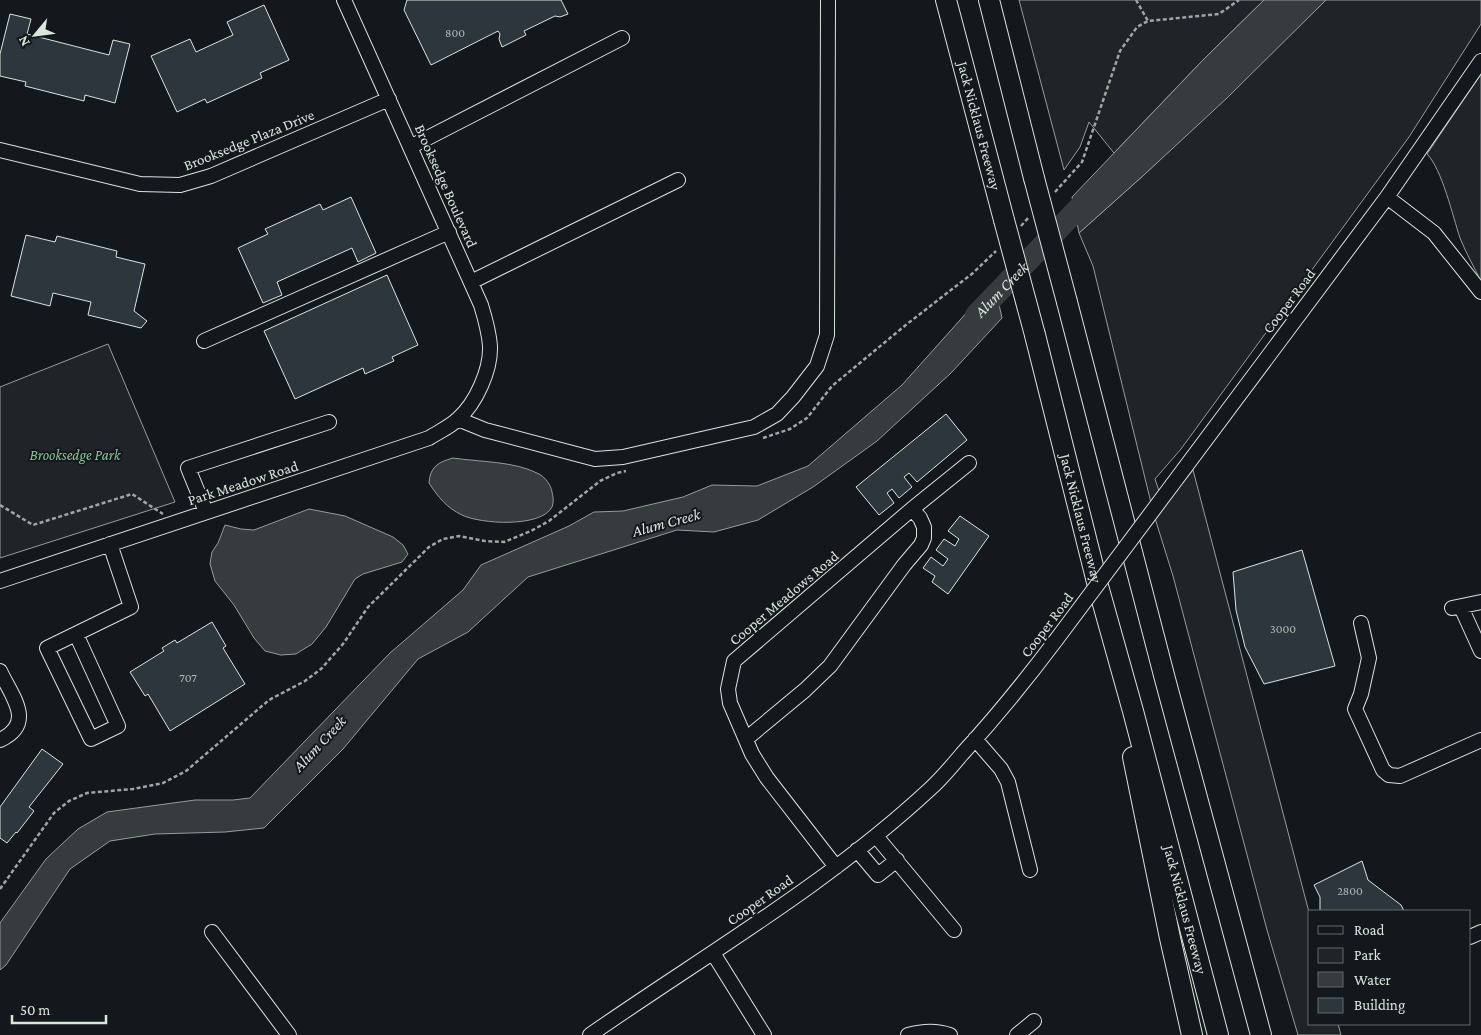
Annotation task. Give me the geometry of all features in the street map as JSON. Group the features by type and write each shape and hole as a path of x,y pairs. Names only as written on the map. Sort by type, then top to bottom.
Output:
{"highway":[{"name":"Jack Nicklaus Freeway","path":"946,0 1218,1035"},
{"path":"989,0 1034,178 1261,1035"},
{"path":"1115,648 1138,786 1192,1035"},
{"path":"1217,872 1272,1035"}],"street":[{"name":"Brooksedge Boulevard","path":"344,0 482,305 488,327 490,348 486,370 479,391"},
{"path":"458,419 485,430 595,459 623,457 754,427 777,414 793,397 817,366 827,336 828,0"},
{"path":"410,147 622,38"},
{"name":"Cooper Road","path":"590,1035 714,953 836,867 876,836 932,787 976,740 1011,699 1056,640 1387,197 1481,61"},
{"name":"Brooksedge Plaza Drive","path":"0,150 140,184 180,185 211,176 389,100"},
{"path":"471,282 678,180"},
{"path":"1387,197 1434,233 1481,292"},
{"path":"204,341 449,232"},
{"name":"Park Meadow Road","path":"0,580 429,438 458,419 479,391"},
{"path":"206,512 188,468 329,422"},
{"name":"Cooper Meadows Road","path":"836,867 767,778 752,754 730,703 728,688 734,661 912,509 969,464"},
{"path":"746,738 805,690 830,666 904,565 921,545 924,538 924,527 920,518 912,509"},
{"path":"76,634 118,726 91,739 47,648 131,607 110,544"},
{"path":"1481,602 1457,607 1481,651"},
{"path":"1361,622 1369,658 1361,694 1355,709 1383,770 1389,775 1400,776 1481,740"},
{"path":"0,671 21,720 15,730 0,740"},
{"path":"976,740 1001,769 1008,782 1030,870"},
{"path":"876,836 954,930"},
{"path":"857,850 878,875 897,860"},
{"path":"212,932 289,1035"},
{"path":"714,953 764,1035"},
{"path":"1017,1035 1034,1021"},
{"path":"908,1035 919,1032 940,1032 950,1035"}],"path":[{"path":"1136,0 1148,21"},
{"path":"0,505 33,525 132,494 163,514 171,512"}],"green space":[{"path":"1019,0 1264,0 1203,60 1114,153 1089,122 1080,147 1064,170"},
{"path":"1326,0 1481,0 1481,24 1409,137 1181,449 1155,479 1164,506 1193,470 1308,910 1308,1025 1338,1025 1341,1035 1298,1035 1267,930 1173,576 1154,515 1093,266 1079,233 1145,174"},
{"path":"1481,74 1481,281 1460,238 1438,170 1427,154"},
{"name":"Brooksedge Park","path":"108,344 175,502 0,558 0,387"}],"water":[{"path":"1264,0 1326,0 1227,98 1079,233 1072,197 1203,60"},
{"path":"994,282 1002,318 951,373 877,441 813,487 758,520 714,532 677,530 528,577 468,632 418,659 343,749 264,828 225,832 155,834 110,841 70,869 6,965 0,970 0,923 46,859 78,829 107,812 195,800 250,798 390,653 463,590 481,565 569,526 594,512 623,511 683,497 712,485 757,486 808,466 902,385"},
{"path":"453,458 508,464 539,474 550,487 553,499 552,507 546,514 523,521 495,522 462,515 443,502 429,483 433,469 443,461"},
{"path":"309,509 345,516 393,537 403,545 408,554 402,562 363,574 355,579 326,627 312,644 296,654 281,655 265,651 254,638 234,605 215,581 210,564 212,552 218,543 225,525 254,530"}],"building":[{"path":"407,0 561,0 568,14 560,17 555,16 524,31 526,35 502,47 498,31 431,65 404,10"},
{"path":"264,5 289,60 260,73 262,78 207,103 205,99 177,112 151,56 190,39 196,52 233,35 227,22"},
{"path":"10,14 31,19 27,34 109,55 113,40 130,44 115,103 85,95 84,101 25,86 26,82 0,76 0,54"},
{"path":"351,197 376,253 358,262 352,248 277,282 282,295 263,303 238,248 268,234 265,229 320,204 323,210"},
{"path":"26,235 55,242 57,236 117,251 116,257 145,264 134,311 147,321 141,328 88,315 91,302 53,293 50,306 11,296"},
{"path":"387,275 418,345 392,357 394,361 365,374 363,368 295,399 264,331"},
{"path":"946,414 967,440 917,482 909,473 904,477 912,487 899,498 892,489 887,493 894,503 879,515 856,487"},
{"path":"960,516 989,536 948,594 932,582 935,576 923,568 931,557 943,566 948,559 936,550 944,539 955,546 959,539 948,531"},
{"path":"1302,550 1335,666 1264,684 1245,647 1236,610 1233,572"},
{"path":"212,622 226,646 223,648 245,684 170,731 148,694 145,696 130,672 164,651 162,648 175,640 177,643"},
{"path":"42,749 63,764 29,807 34,811 7,843 0,838 0,807"},
{"path":"1362,861 1368,880 1401,905 1404,910 1320,910 1320,897 1314,885"}],"waterway":[{"name":"Alum Creek","path":"976,315 1096,190"}]}
